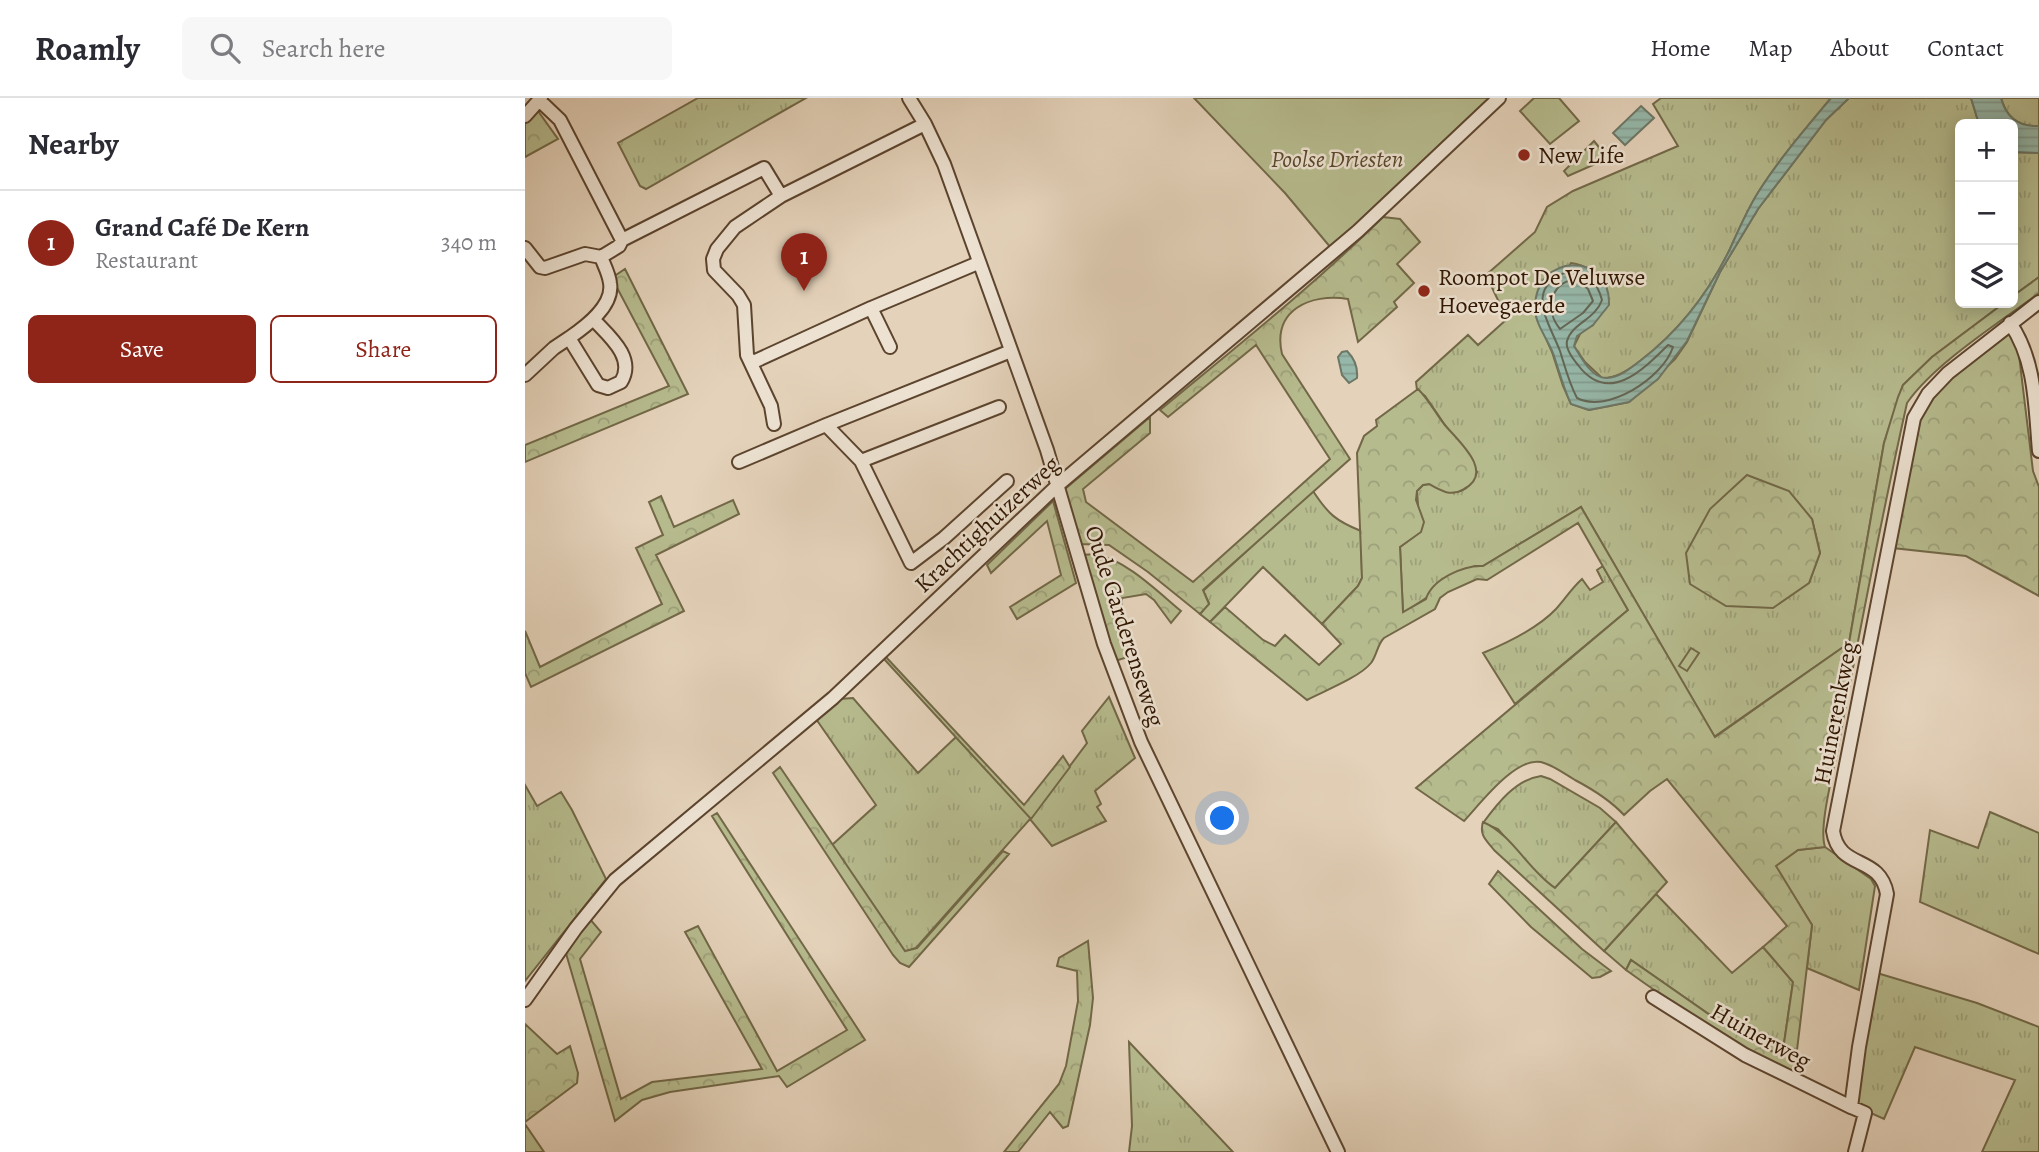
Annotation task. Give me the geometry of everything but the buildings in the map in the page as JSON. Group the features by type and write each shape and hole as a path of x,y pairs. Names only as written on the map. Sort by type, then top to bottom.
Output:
{"street":[{"name":"Oude Garderenseweg","path":"909,98 944,164 1058,485 1104,644 1141,742 1338,1152"},
{"name":"Krachtighuizerweg","path":"525,1000 576,928 615,880 833,698 1058,485 1358,232 1499,98"},
{"path":"525,116 540,99 560,120 622,240"},
{"path":"774,424 771,406 747,355 744,305 714,270 713,259 717,249 735,227 781,196 925,124"},
{"path":"525,248 540,267 545,268 585,254 601,257 619,246 622,240 764,168 781,196"},
{"path":"525,375 554,348 594,320 610,291 601,257"},
{"path":"751,363 978,263"},
{"name":"Huinerenkweg","path":"1855,1152 1865,1113 1851,1107 1859,1047 1887,894 1879,873 1846,855 1835,845 1833,831 1914,418 1928,394 1948,373 2039,302"},
{"path":"871,309 890,347"},
{"path":"569,338 598,385 608,388 621,382 626,368 620,349 594,320"},
{"path":"2010,323 2020,338 2032,374 2039,451"},
{"path":"739,462 1011,351"},
{"path":"861,461 999,407"},
{"path":"825,425 861,461 911,563 944,538 1007,481"},
{"name":"Huinerweg","path":"1653,997 1745,1055 1851,1107"}],"green space":[{"path":"698,98 806,98 646,189 640,186 618,143"},
{"name":"Poolse Driesten","path":"1194,98 1489,98 1331,248 1285,193"},
{"path":"1534,98 1559,98 1579,121 1550,144 1520,111"},
{"path":"1661,98 1831,98 1784,155 1759,191 1722,265 1702,296 1680,324 1654,350 1618,375 1602,378 1585,362 1574,346 1581,332 1593,325 1605,285 1591,270 1571,263 1536,316 1571,404 1589,410 1629,402 1675,359 1687,342 1720,272 1758,209 1826,120 1849,98 1971,98 1977,119 1955,119 1955,308 1997,308 1932,357 1903,385 1884,443 1849,643 1714,737 1581,507 1483,566 1475,566 1441,581 1426,598 1403,613 1400,547 1420,532 1417,491 1423,485 1430,484 1444,491 1457,492 1469,486 1477,472 1425,396 1417,390 1416,382 1468,335 1478,345 1507,319 1486,275 1535,232 1547,207 1573,191 1678,146 1653,104","holes":["1812,519 1820,553 1809,583"]},
{"path":"2001,98 2039,98 2039,126 2020,123 2006,111"},
{"path":"538,111 558,139 525,157 525,124"},
{"path":"1594,141 1603,152 1602,161 1568,176 1564,171"},
{"path":"2018,152 2039,153 2039,277 2018,292"},
{"path":"1383,217 1400,219 1420,242 1397,264 1414,283 1394,302 1397,307 1358,342 1348,299 1308,302 1288,316 1280,339 1282,354 1350,459 1203,590 1209,604 1200,614 1109,545 1079,544 1065,489 1150,417 1150,433 1083,489 1086,502 1193,582 1330,459 1256,345 1168,417 1160,410 1302,292"},
{"path":"625,269 688,394 525,462 525,445 669,386 614,282 613,277"},
{"path":"2039,277 2039,293 2018,308 2018,292"},
{"path":"1997,308 2018,308 1934,373 1907,403 1828,796 1823,837 1825,847 1798,850 1776,866 1812,925 1794,1075 1708,1026 1626,970 1631,960 1720,1022 1782,1057 1793,982 1763,947 1787,926 1667,779 1624,815 1601,796 1559,770 1541,762 1531,762 1509,774 1464,821 1416,788 1628,610 1578,523 1487,580 1477,579 1448,592 1440,598 1435,609 1384,638 1366,668 1307,700 1210,622 1225,607 1263,640 1275,646 1285,635 1319,665 1341,644 1322,624 1358,586 1362,578 1357,453 1364,436 1377,426 1376,420 1418,389 1471,456 1476,474 1473,482 1455,493 1429,484 1423,485 1417,491 1416,500 1424,522 1421,532 1400,547 1403,612 1426,599 1435,585 1450,575 1467,568 1483,566 1581,507 1715,737 1849,643 1884,443 1903,385 1932,357"},
{"path":"2010,333 2018,347 2033,471 2039,487 2039,596 1966,556 1893,548 1920,407 1931,394"},
{"path":"1747,475 1789,491 1812,519 1820,553 1809,583 1773,608 1726,606 1690,584 1686,553 1710,509"},
{"path":"1313,491 1333,516 1361,531 1362,578 1358,586 1322,624 1263,567 1210,622 1200,614 1209,603 1203,591"},
{"path":"661,496 674,527 733,500 739,514 656,555 684,611 531,687 525,673 525,631 540,667 662,604 636,548 663,535 649,502"},
{"path":"1053,501 1076,583 1017,619 1010,607 1061,575 1047,521 991,573 987,565"},
{"path":"1096,554 1130,570 1181,611 1171,623 1154,600 1146,594 1122,598 1121,611 1132,652 1131,656 1115,661 1082,555"},
{"path":"1603,566 1628,610 1515,704 1483,653 1531,629 1556,609 1582,579 1590,590 1603,582 1597,570"},
{"path":"1691,648 1699,653 1687,671 1679,666"},
{"path":"885,656 1024,805 1063,756 1070,767 1031,819 884,659"},
{"path":"1109,697 1135,758 1095,791 1101,804 1097,807 1106,821 1052,846 1030,819 916,948 905,952 832,845 876,805 816,719 839,699 853,698 918,773 956,737 1031,818 1087,743 1082,731"},
{"path":"780,767 905,951 917,948 1003,851 1009,854 909,967 900,963 893,955 773,773"},
{"path":"1541,776 1600,808 1616,822 1555,888 1538,876 1498,829 1483,823 1515,787"},
{"path":"525,785 537,806 561,792 606,879 525,981"},
{"path":"1990,812 2039,833 2039,954 1920,902 1930,830 1978,848"},
{"path":"717,813 865,1040 787,1087 779,1076 670,1092 642,1100 615,1121 565,950 590,919 601,932 580,959 621,1099 652,1082 762,1069 685,932 698,926 777,1071 847,1030 712,816"},
{"path":"1483,822 1503,835 1536,872 1555,888 1616,822 1667,882 1604,951 1494,850 1483,834"},
{"path":"1825,847 1871,879 1875,886 1859,990 1807,968 1812,925 1775,866 1798,850"},
{"path":"1498,871 1582,949 1611,971 1592,978 1531,927 1489,884"},
{"path":"1656,894 1732,973 1763,947 1793,982 1782,1057 1720,1022 1631,960 1626,970 1604,951"},
{"path":"1088,941 1093,998 1090,1025 1068,1126 1063,1128 1050,1112 1018,1152 1004,1152 1059,1084 1066,1066 1078,1001 1077,971 1057,966 1059,958"},
{"path":"1877,973 1977,1003 2039,1027 2039,1152 1982,1152 2015,1080 1915,1047 1884,1119 1855,1106"},
{"path":"525,1024 557,1054 570,1046 578,1073 577,1083 525,1122"},
{"path":"1129,1042 1233,1152 1129,1152 1132,1126"},
{"path":"525,1124 544,1152 525,1152"}],"water":[{"path":"1831,98 1849,98 1826,120 1758,209 1720,272 1687,341 1658,379 1629,402 1589,410 1571,404 1536,314 1538,290 1547,276 1559,268 1573,265 1586,267 1598,275 1606,287 1609,305 1593,325 1577,336 1574,346 1596,375 1607,378 1625,372 1654,350 1680,324 1702,296 1722,265 1759,191 1784,155"},
{"path":"1971,98 2001,98 2006,111 2013,119 1977,119"},
{"path":"1641,106 1654,118 1625,145 1613,133"},
{"path":"2018,122 2039,126 2039,153 2018,152"},
{"path":"1347,351 1357,370 1357,378 1349,383 1342,375 1338,357"}],"place":[{"name":"New Life","path":"1524,155"},
{"name":"Grand Café De Kern","path":"804,291"},
{"name":"Roompot De Veluwse Hoevegaerde","path":"1424,291"}]}
